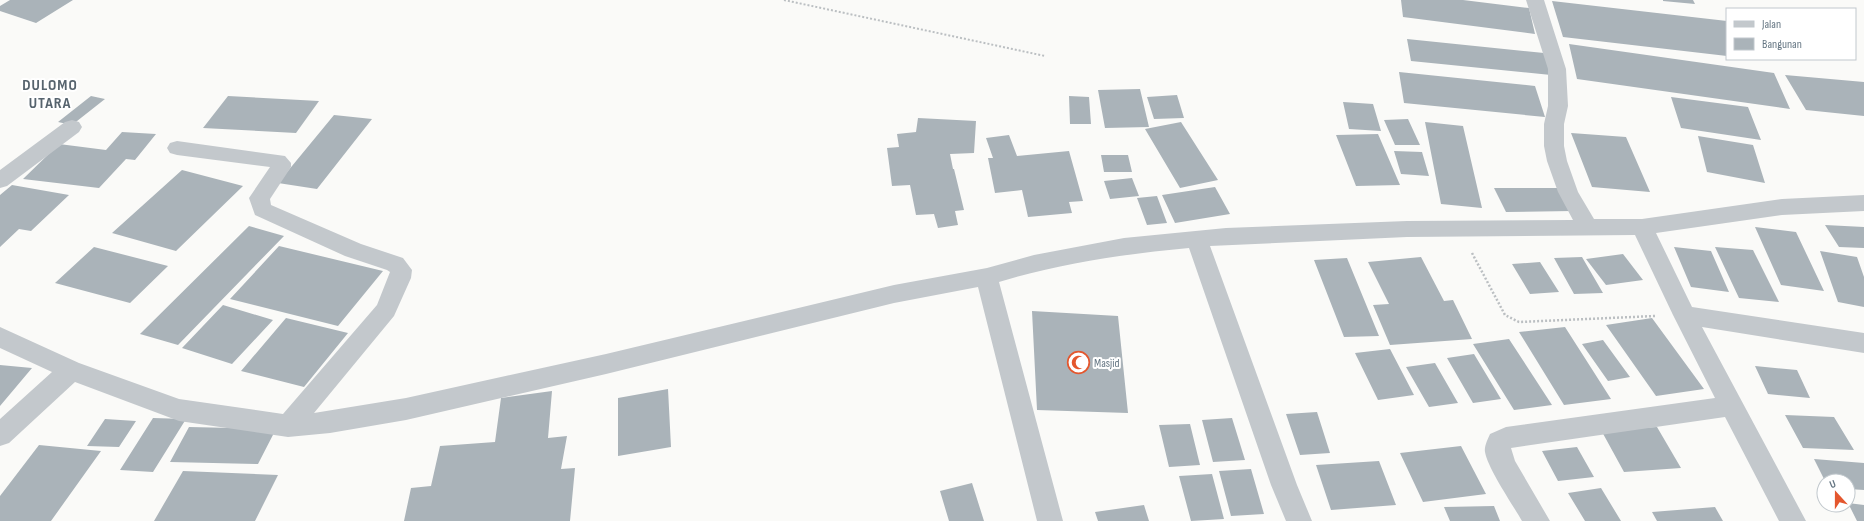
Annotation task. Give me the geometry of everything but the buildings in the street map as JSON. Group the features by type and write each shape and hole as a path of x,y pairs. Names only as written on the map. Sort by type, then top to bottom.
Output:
{"street":[{"path":"1535,0 1557,68 1558,106 1554,124 1554,146 1557,161 1568,192 1588,228"},
{"path":"0,180 72,127"},
{"path":"177,148 278,161 281,163 281,167 260,198 262,210 353,250 395,264 401,270 400,278 386,310 288,426"},
{"path":"0,337 71,370 179,410 288,426 330,422 406,410 487,390 606,364 894,294 987,277 1034,263 1124,246 1197,239 1406,229 1460,230 1642,227 1782,207 1864,203"},
{"path":"1642,227 1684,315 1793,521"},
{"path":"1197,239 1284,485 1299,521"},
{"path":"987,277 1050,521"},
{"path":"1684,315 1864,343"},
{"path":"0,436 71,370"},
{"path":"1536,521 1505,468 1498,452 1499,442 1506,438 1731,406"}],"path":[{"path":"784,0 1044,56"},
{"path":"1460,230 1505,315 1514,321 1684,315"}],"place":[{"name":"Masjid","path":"1079,363"}],"district":[{"name":"DULOMO UTARA","path":"50,93"}]}
